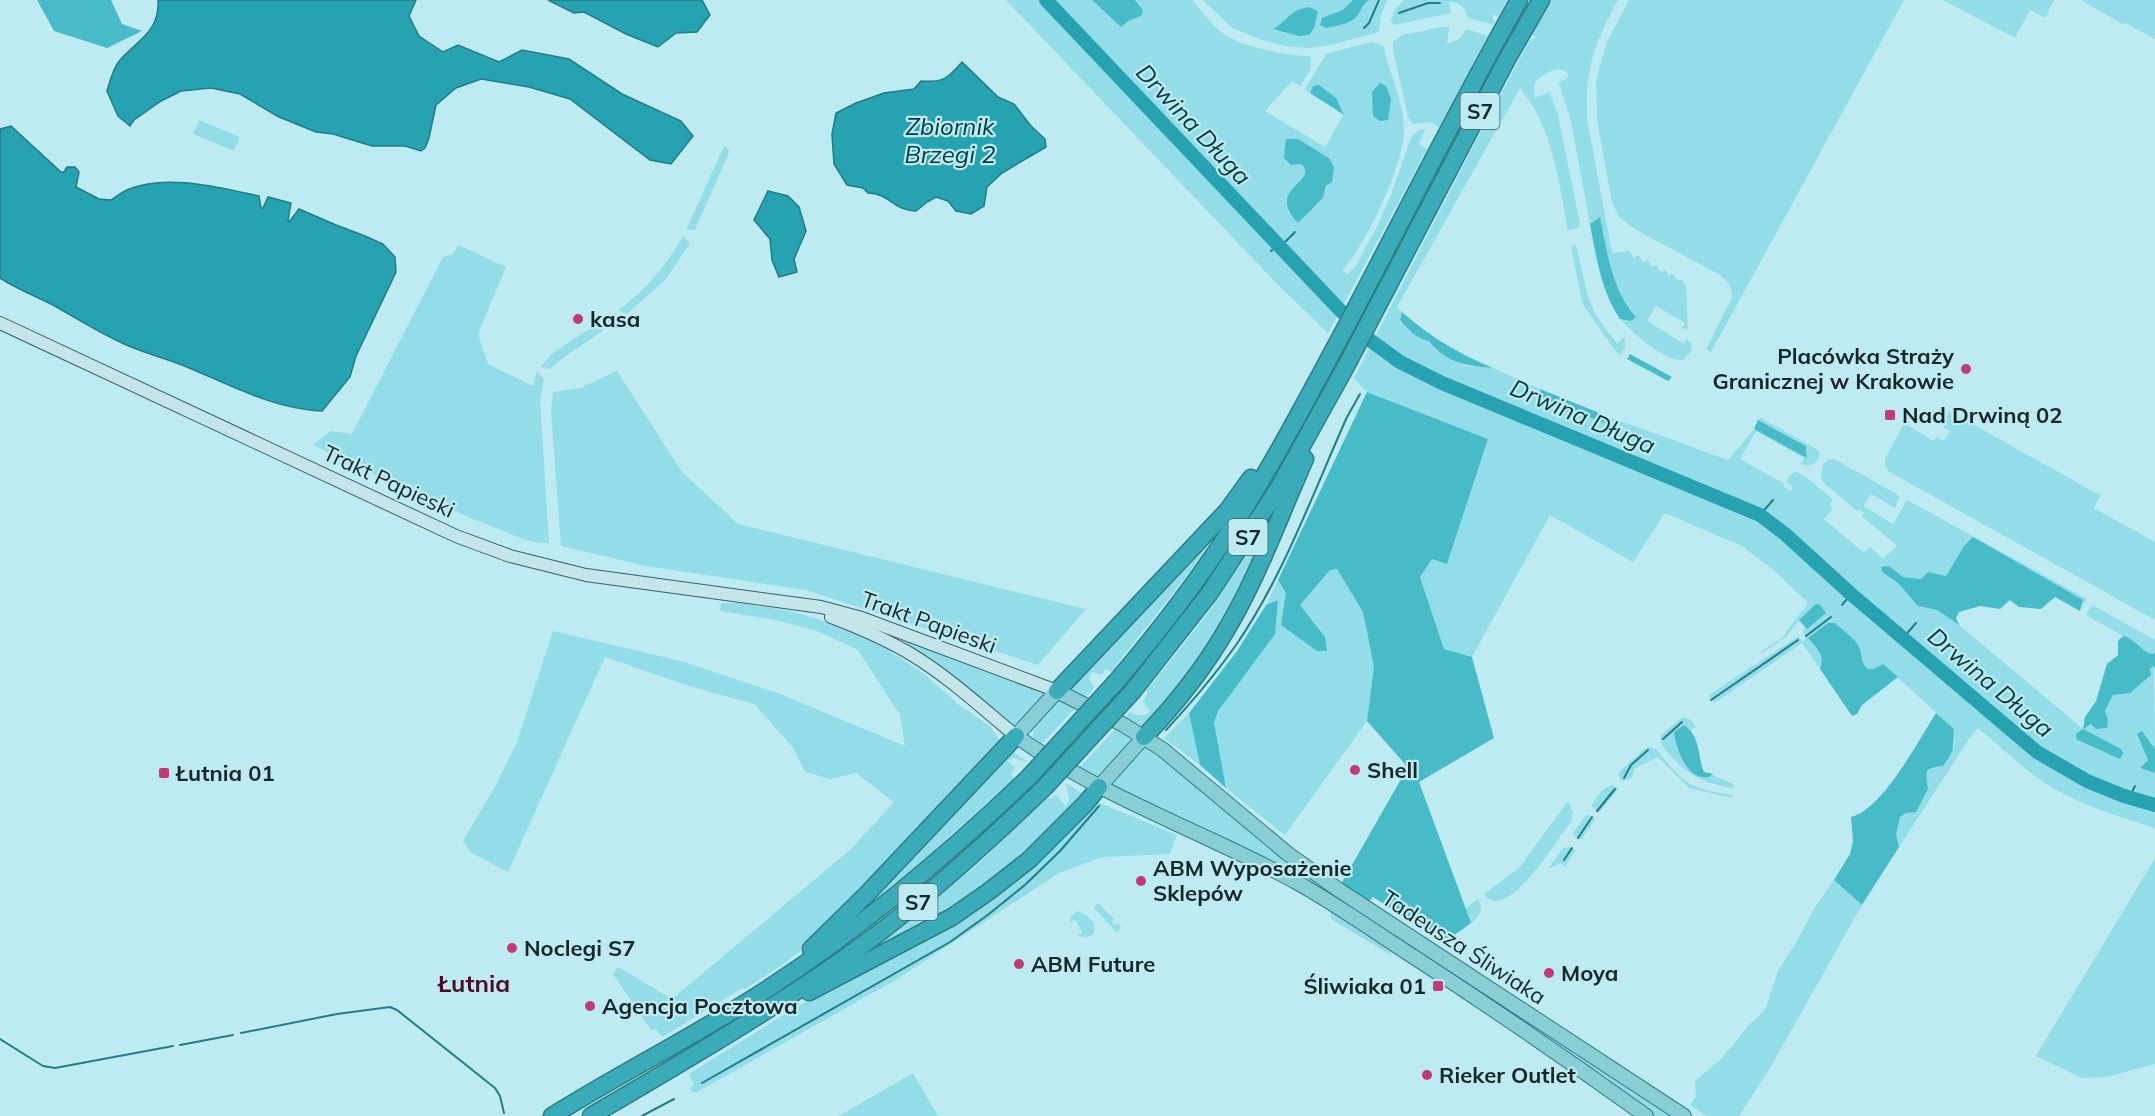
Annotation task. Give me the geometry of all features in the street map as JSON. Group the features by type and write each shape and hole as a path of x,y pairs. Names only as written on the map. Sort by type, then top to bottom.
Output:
{"highway":[{"name":"S7","path":"552,1116 771,987 862,923 988,817 1029,777 1116,682 1175,610 1257,489 1519,0"},
{"name":"S7","path":"591,1116 780,1003 871,939 921,900 956,871 1046,787 1133,691 1209,594 1278,489 1344,370 1506,61 1541,0"},
{"path":"1144,737 1201,669 1238,610 1344,370"},
{"path":"1057,691 1227,511 1305,401"},
{"path":"771,987 866,895 1016,736"},
{"path":"780,1003 815,990 952,917 1029,860 1099,787"}],"main road":[{"name":"Tadeusza Śliwiaka","path":"1057,691 1144,737 1196,775 1288,854 1339,890 1684,1116"},
{"path":"1016,736 1057,691"},
{"name":"Tadeusza Śliwiaka","path":"1016,736 1057,764 1099,787 1230,847 1302,885 1531,1035 1646,1116"},
{"path":"1099,787 1144,737"}],"street":[{"name":"Trakt Papieski","path":"0,323 456,536 510,556 586,575 821,607 862,618 1057,691"},
{"name":"Trakt Papieski","path":"784,601 858,628 915,656 1016,736"}],"shaded area":[{"path":"37,0 111,0 122,24 142,31 107,48 54,31"},
{"path":"1006,0 1092,0 1128,21 1141,16 1140,4 1135,0 1192,0 1212,24 1238,41 1249,46 1311,58 1310,70 1300,86 1292,81 1265,111 1325,147 1344,114 1313,86 1310,93 1305,89 1326,54 1371,42 1383,46 1399,97 1404,131 1402,145 1398,163 1372,225 1342,270 1347,275 1356,266 1371,237 1375,234 1411,138 1417,131 1426,128 1419,144 1427,149 1328,333 1278,285","holes":["1301,164 1332,181 1319,203 1307,209 1289,213 1288,197 1305,173"]},
{"path":"1092,0 1135,0 1143,10 1141,16 1128,21 1121,27"},
{"path":"1203,0 1387,0 1381,14 1379,31 1376,33 1309,48 1285,46 1232,28"},
{"path":"1353,0 1369,0 1351,21 1326,28 1320,25 1322,18 1343,10"},
{"path":"1404,0 1507,0 1498,17 1493,14 1495,21 1493,25 1467,17 1462,7 1449,2 1451,13 1394,25 1391,21 1395,9"},
{"path":"1551,0 1618,0 1602,31 1592,59 1587,89 1588,124 1612,253 1629,251 1634,258 1639,255 1643,263 1647,260 1652,267 1656,265 1661,272 1665,270 1669,276 1673,274 1678,281 1682,279 1686,286 1688,330 1682,328 1685,323 1656,306 1647,321 1684,344 1687,339 1692,344 1692,350 1683,360 1667,356 1640,338 1620,319 1631,321 1636,317 1616,283 1600,217 1590,224 1571,121 1559,83 1569,77 1567,72 1558,69 1536,81 1535,98 1549,92 1557,111 1579,228 1568,230 1553,156 1547,138 1531,104 1520,88 1397,307 1402,312 1400,321 1413,334 1429,340 1436,350 1465,366 1493,368 1540,389 1541,398 1603,423 1607,416 1728,460 1754,429 1807,458 1807,449 1797,440 1758,420 1761,418 1818,450 1819,457 1815,463 1801,464 1804,458 1756,431 1740,459 1785,484 1783,486 1790,491 1793,487 1786,482 1791,474 1796,472 1805,476 1833,500 1829,505 1833,509 1824,519 1864,553 1870,547 1883,559 1897,546 1862,516 1864,513 1857,511 1823,482 1822,467 1830,459 1834,459 1900,496 1895,508 1871,494 1863,506 1893,524 1907,500 2087,599 2080,611 2084,603 1964,546 1946,576 1929,572 1921,579 1903,577 1889,566 1883,573 1898,583 1918,606 1937,610 1959,625 2083,729 2091,724 2108,720 2105,711 2113,695 2154,666 2155,749 2142,731 2138,734 2148,760 2140,768 2155,773 2155,828 2096,808 2052,788 1978,728 1899,847 1896,834 1900,817 1906,813 1927,782 1925,777 1927,771 1943,766 1955,745 1954,729 1883,664 1868,669 1862,664 1860,649 1820,653 1822,665 1820,669 1802,643 1714,703 1709,695 1797,637 1802,642 1806,639 1803,632 1805,627 1807,629 1799,620 1786,637 1762,653 1760,652 1782,638 1808,603 1776,572 1742,546 1665,513 1633,562 1550,515 1472,657 1444,649 1420,577 1432,559 1447,564 1488,439 1367,392 1354,378 1507,82 1530,40 1536,37 1531,34","holes":["2083,729 2099,739 2120,759 2077,741"]},
{"path":"1629,0 1904,0 1711,352 1706,349 1733,296 1728,282 1720,275 1633,228 1619,217 1612,202 1597,120 1596,81 1607,42"},
{"path":"1943,0 2054,0 2045,18 2030,10 2015,38"},
{"path":"2081,0 2155,0 2155,39 2126,23 2124,25"},
{"path":"1309,7 1318,11 1314,28 1309,35 1299,36 1273,29 1293,13"},
{"path":"1442,27 1449,28 1447,44 1461,38 1466,29 1488,36 1439,127 1430,122 1413,124 1408,117 1393,42 1402,35"},
{"path":"1380,83 1386,86 1391,99 1388,120 1380,121 1373,116 1372,92"},
{"path":"1319,85 1336,98 1344,115 1310,93 1313,86"},
{"path":"199,120 240,137 234,151 193,134"},
{"path":"1286,139 1298,139 1330,159 1334,168 1332,182 1326,186 1323,198 1298,223 1289,211 1287,201 1289,193 1304,176 1305,170 1301,164 1291,165 1284,158"},
{"path":"724,146 730,150 695,230 686,230"},
{"path":"1600,217 1616,283 1628,307 1636,317 1631,321 1620,319 1608,297 1600,273 1590,224"},
{"path":"683,236 690,243 666,279 627,314 618,310 655,277"},
{"path":"458,245 506,267 478,334 488,364 533,386 537,371 544,380 540,399 549,543 527,540 468,517 313,445 331,431 352,434 443,257 453,254"},
{"path":"1576,245 1588,297 1595,314 1617,344 1624,337 1625,346 1621,355 1616,352 1582,303 1571,246"},
{"path":"1402,312 1445,344 1493,368 1474,366 1450,359 1429,341 1416,336 1406,327 1400,320"},
{"path":"610,315 615,322 550,369 541,367 550,355"},
{"path":"1630,354 1672,377 1668,381 1627,359"},
{"path":"617,371 682,472 738,524 1086,609 1038,665 806,590 646,566 561,546 551,411 553,392 580,388"},
{"path":"1540,389 1607,416 1604,423 1541,398"},
{"path":"1367,392 1488,439 1447,564 1432,559 1420,577 1444,649 1472,657 1494,738 1419,782 1471,923 1449,939 1443,936 1437,938 1373,897 1368,902 1341,884 1404,774 1405,764 1367,721 1374,667 1363,612 1337,569 1330,570 1300,605 1325,637 1327,651 1317,651 1281,625 1286,593 1278,580"},
{"path":"1949,411 2101,494 2094,508 2155,542 2155,620 1888,471 1885,459 1904,423 1934,441 1936,437 1944,441 1950,431 1943,427"},
{"path":"1758,420 1806,446 1807,458 1754,429"},
{"path":"1278,509 1263,545 1208,652 1143,730 1124,719 1130,712 1140,716 1150,711 1143,702 1147,690 1203,620"},
{"path":"1223,522 1183,580 1111,672 1107,669 1101,675 1092,672 1089,679 1094,688 1085,698 1069,689"},
{"path":"1973,537 2083,600 2080,611 2055,597 2041,609 2019,607 2010,600 2000,609 1980,606 1959,612 1956,618 1959,625 1937,610 1918,606 1898,583 1883,573 1881,567 1889,566 1903,577 1921,579 1928,572 1946,576 1964,546"},
{"path":"1337,569 1363,612 1374,667 1367,721 1285,835 1226,788 1214,722 1278,600 1266,605 1278,580 1286,593 1325,637 1300,605 1330,570"},
{"path":"1278,600 1275,634 1219,710 1214,722 1226,788 1200,765 1189,713 1237,651 1266,605"},
{"path":"721,603 739,603 790,611 818,619 885,648 923,673 958,704 990,726 1002,744 810,943 745,989 743,988 662,1037 655,1028 651,1030 613,974 618,967 672,999 850,850 894,802 856,773 830,779 805,772 792,746 754,704 689,686 605,657 508,872 470,852 463,841 496,785 517,742 553,631 681,661 780,694 905,746 900,715 858,650 817,631 776,620 720,611"},
{"path":"1816,604 1820,605 1826,613 1807,629 1799,620"},
{"path":"2092,605 2155,640 2155,652 2149,653 2131,639 2086,615"},
{"path":"1828,623 1835,623 1855,640 1868,669 1883,664 1898,677 1862,705 1857,714 1852,716 1820,669 1821,656 1808,638"},
{"path":"2123,636 2127,637 2149,653 2155,652 2155,668 2153,666 2150,669 2151,675 2130,693 2113,695 2105,711 2108,720 2107,728 2096,729 2091,724 2083,729 2085,717 2096,701 2107,664 2118,655 2118,641"},
{"path":"907,641 1047,692 1016,727 1013,727 906,645"},
{"path":"1060,700 1078,705 1040,746 1033,736 1035,726 1050,706"},
{"path":"1189,713 1200,765 1164,738"},
{"path":"1936,713 1954,729 1951,752 1943,766 1928,770 1928,789 1916,812 1906,813 1900,817 1896,834 1899,847 1862,905 1834,880 1850,854 1853,841 1851,817 1863,811 1887,788"},
{"path":"1683,717 1691,720 1696,727 1691,730 1684,725 1675,741 1709,777 1712,775 1733,784 1733,788 1714,784 1691,774 1664,748 1661,743 1662,734"},
{"path":"1684,725 1696,741 1704,772 1713,774 1709,777 1695,774 1680,755 1674,732"},
{"path":"1118,726 1129,735 1131,746 1102,777 1096,778 1078,769"},
{"path":"2083,729 2121,749 2123,753 2120,759 2077,740 2076,734"},
{"path":"2142,731 2155,749 2155,773 2140,768 2148,760 2137,734"},
{"path":"1143,746 1164,759 1334,895 1200,825 1111,786 1110,783"},
{"path":"1650,747 1657,750 1674,771 1689,783 1706,790 1733,795 1732,798 1689,788 1658,757 1635,768 1631,779 1622,781 1619,772 1643,750"},
{"path":"1009,749 1027,761 1014,758 1007,761 1015,767 1011,775 1014,778 920,863 850,919"},
{"path":"1066,783 1086,796 1035,849 959,906 859,961 978,864 1047,797 1050,799 1056,795 1066,807 1069,798"},
{"path":"1612,785 1619,788 1599,813 1591,806 1602,790"},
{"path":"1568,801 1573,813 1571,822 1530,877 1501,900 1494,901 1487,897 1484,894 1519,868"},
{"path":"1097,802 1177,835 1170,854 1103,857 1059,873 897,979 697,1092 692,1092 690,1087 694,1084 689,1074 790,1011 1016,878 1052,849"},
{"path":"1587,814 1595,819 1581,840 1573,833"},
{"path":"1570,847 1575,850 1565,867 1562,863 1548,869 1563,848"},
{"path":"2155,858 2155,1064 2106,1077 2082,1078 2036,1056"},
{"path":"1834,880 1862,905 1770,1068 1739,1116 1707,1116 1690,1105 1696,1096 1695,1081 1721,1059 1750,1024 1765,1010 1778,971 1815,907"},
{"path":"1478,899 1481,906 1480,912 1471,923 1465,909"},
{"path":"1098,903 1114,919 1112,922 1115,925 1119,924 1121,927 1118,932 1095,909"},
{"path":"1078,911 1094,923 1094,933 1088,937 1078,935 1082,932 1075,919 1070,922 1071,916"},
{"path":"1330,911 1391,952 1389,954 1331,919"},
{"path":"1521,1020 1557,1040 1672,1116 1654,1116 1520,1022"},
{"path":"913,1073 938,1116 839,1116"}],"water":[{"path":"158,0 416,0 409,16 419,36 443,52 458,45 499,62 522,50 569,59 622,94 681,121 693,136 671,164 650,160 570,99 529,87 481,79 456,88 436,105 429,138 425,148 421,151 405,146 372,146 333,134 316,132 279,117 240,94 211,88 181,91 161,101 134,120 130,126 118,116 107,91 118,63 152,27 158,11"},
{"path":"548,0 702,0 710,15 697,32 676,33 658,47 626,34 584,12 574,13"},
{"name":"Zbiornik Brzegi 2","path":"962,62 998,97 1014,104 1031,126 1045,139 1046,147 1002,173 987,187 984,206 971,214 956,211 948,201 936,197 916,211 908,210 881,196 868,193 863,188 847,185 834,164 832,134 836,113 884,93 914,89 921,81 945,78"},
{"path":"11,126 61,172 64,172 67,167 75,167 79,172 76,187 99,199 111,200 127,190 159,183 176,182 210,186 259,196 261,208 268,197 291,203 289,222 299,209 383,244 395,257 396,272 356,356 350,377 322,411 270,401 130,347 0,278 0,129"},
{"path":"768,191 788,196 799,207 806,231 794,259 797,272 779,277 772,260 770,239 754,220"}],"waterway":[{"name":"Drwina Długa","path":"1046,0 1367,338 1400,362 1442,383 1760,515 1785,534 1851,594 2037,752 2087,781 2124,796 2155,805"},
{"path":"1364,28 1369,23 1379,0"},
{"path":"1399,13 1428,3 1440,3"},
{"path":"1280,247 1295,232"},
{"path":"1271,251 1278,245"},
{"path":"1166,730 1220,667 1253,619 1283,563 1347,417 1360,394"},
{"path":"1760,515 1773,500"},
{"path":"1842,605 1851,594"},
{"path":"1806,636 1831,617"},
{"path":"1903,638 1916,623"},
{"path":"1711,700 1798,640"},
{"path":"1663,739 1682,722"},
{"path":"1624,778 1631,765 1648,750"},
{"path":"2129,798 2135,786"},
{"path":"1597,811 1615,789"},
{"path":"702,1083 950,942 1026,884 1060,851 1099,806"},
{"path":"1578,838 1592,817"},
{"path":"1564,860 1572,848"},
{"path":"241,1033 337,1014 390,1007 397,1010 495,1088 500,1096 504,1113"},
{"path":"180,1045 233,1035"},
{"path":"0,1039 43,1066 55,1068 173,1046"},
{"path":"642,1116 674,1099"}],"place":[{"name":"kasa","path":"578,319"},
{"name":"Placówka Straży Granicznej w Krakowie","path":"1966,369"},
{"name":"Nad Drwiną 02","path":"1890,415"},
{"name":"Shell","path":"1355,770"},
{"name":"Łutnia 01","path":"164,773"},
{"name":"ABM Wyposażenie Sklepów","path":"1141,881"},
{"name":"Noclegi S7","path":"512,948"},
{"name":"ABM Future","path":"1019,964"},
{"name":"Moya","path":"1549,973"},
{"name":"Śliwiaka 01","path":"1438,986"},
{"name":"Agencja Pocztowa","path":"590,1006"},
{"name":"Rieker Outlet","path":"1427,1075"}],"district":[{"name":"Łutnia","path":"474,983"}]}
